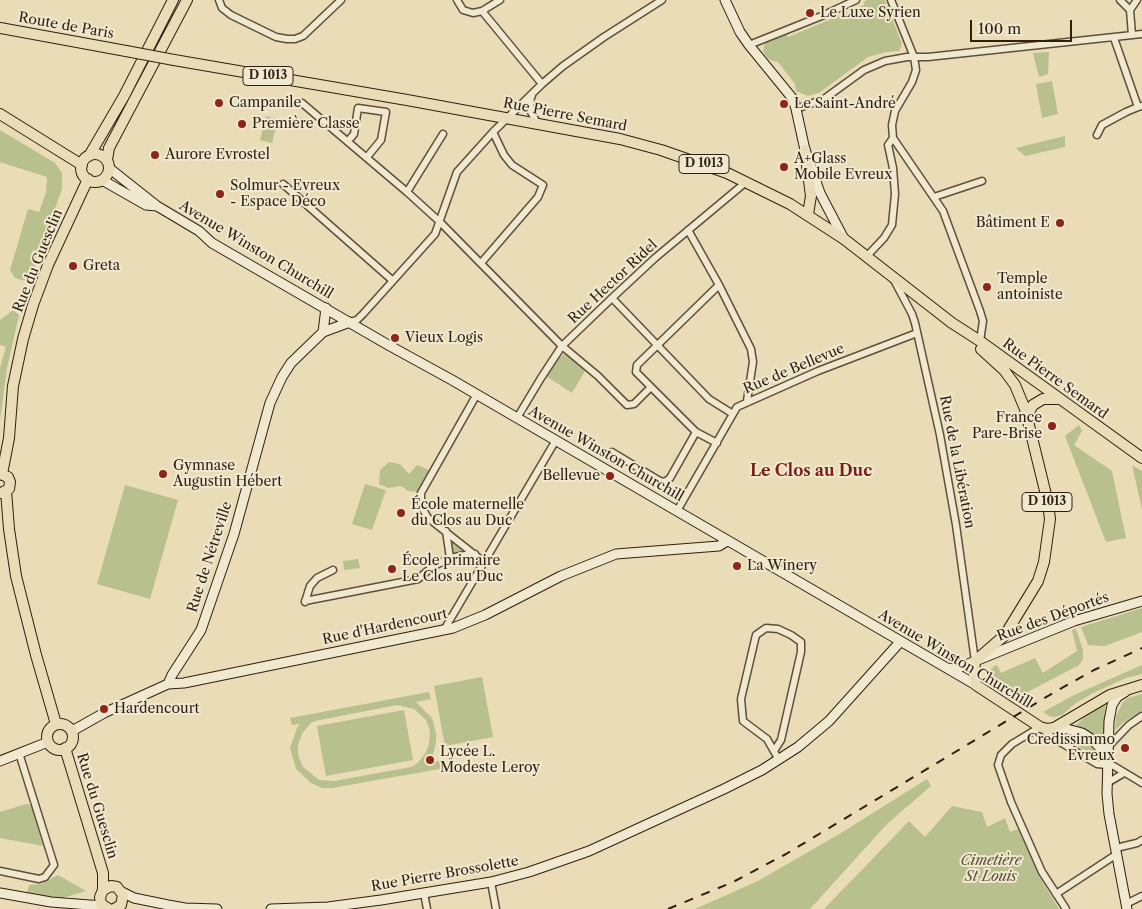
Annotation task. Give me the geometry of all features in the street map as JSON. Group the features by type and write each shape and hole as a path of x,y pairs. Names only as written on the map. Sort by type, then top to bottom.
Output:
{"main road":[{"path":"173,0 124,96 82,165 82,173 94,182 102,180 107,175 109,148 188,0"},
{"path":"163,48 166,32 182,0"},
{"path":"725,0 740,32 793,99 804,150 811,196 808,214"},
{"name":"Route de Paris","path":"0,28 126,51"},
{"name":"Rue Pierre Semard","path":"126,51 620,139 707,165 746,182 808,214 891,274 952,322 994,360 1015,385 1028,414"},
{"path":"0,114 82,165"},
{"path":"804,150 820,193 844,239"},
{"path":"89,156 96,154 157,206"},
{"name":"Rue du Guesclin","path":"1,474 8,438 13,386 28,321 48,265 88,179"},
{"path":"102,180 146,205 157,206"},
{"name":"Avenue Winston Churchill","path":"157,206 199,231 212,243 478,394 976,685 1040,727"},
{"path":"323,332 326,308"},
{"name":"Rue de Nétreville","path":"168,684 169,679 201,630 236,529 270,403 282,377 291,363 323,332 350,322"},
{"name":"Rue Pierre Semard","path":"952,322 1142,458"},
{"path":"1028,414 1033,405 1043,399 1060,399"},
{"name":"D 1013","path":"975,661 1005,635 1038,581 1044,562 1050,519 1028,414"},
{"path":"1,474 8,477 10,482 3,492 16,576 36,656 56,724"},
{"path":"702,547 714,533"},
{"name":"Rue d'Hardencourt","path":"72,731 104,713 168,684 184,683 444,630 470,622 561,576 616,554 719,546 727,541"},
{"name":"Rue des Déportés","path":"944,667 955,669 1074,621 1142,601"},
{"name":"Rue Pierre Brossolette","path":"271,909 382,905 424,893 491,882 529,872 598,848 724,790 779,760 829,721 900,642"},
{"path":"975,661 974,674 976,685"},
{"path":"1054,728 1098,700 1142,685"},
{"path":"1127,907 1109,814 1107,758 1112,705 1117,697 1129,688"},
{"path":"56,724 66,725 72,731 72,740 65,748 55,748 48,742 51,728 56,724"},
{"path":"1040,727 1067,729 1082,733 1093,740 1107,758"},
{"path":"0,761 48,742"},
{"name":"Rue du Guesclin","path":"65,748 112,902"},
{"path":"0,893 51,902 75,904 91,900 112,902 134,898 185,908 218,909"}],"street":[{"path":"219,0 222,8 231,14 276,37 294,39 302,36 341,0"},
{"path":"458,0 463,10 473,13 482,11 500,0"},
{"path":"350,322 363,314 435,234 457,172 493,132 542,84 604,37 662,0"},
{"path":"749,45 856,0"},
{"path":"867,256 888,232 894,216 893,168 888,145 892,138 895,111 912,82 916,70 914,57 891,0"},
{"path":"1120,0 1130,10"},
{"path":"1132,35 1130,10 1137,0"},
{"path":"482,11 542,84"},
{"path":"796,109 824,99 864,70 885,61 1142,34"},
{"path":"1097,135 1102,125 1140,107 1114,38"},
{"path":"532,94 530,100 531,112 537,123"},
{"path":"302,103 408,192 562,346 598,376 627,404 634,404 651,387"},
{"path":"348,142 354,134 358,108 386,112 381,140 367,158"},
{"path":"481,263 538,197 543,185 512,165 504,155 493,132"},
{"path":"408,192 443,134"},
{"path":"892,138 943,211 980,311 982,321 980,341"},
{"path":"934,197 982,181"},
{"name":"Rue Hector Ridel","path":"517,418 562,346 688,230 746,182"},
{"path":"283,184 392,280"},
{"path":"688,230 719,285 751,349 753,362 747,401"},
{"name":"Rue de la Libération","path":"891,274 912,314 917,332 950,488 975,661"},
{"path":"717,444 696,432 636,372 637,365 657,344 719,285"},
{"path":"612,298 709,399 733,414"},
{"name":"Rue de Bellevue","path":"677,511 717,444 736,407 917,332"},
{"path":"478,394 421,493 421,506 428,518 484,562"},
{"path":"612,452 660,481 665,482 670,478 696,432"},
{"path":"444,630 556,440"},
{"path":"446,531 450,558"},
{"path":"333,570 317,578 310,586 305,602 418,579 432,567 450,558 475,554"},
{"path":"774,751 781,740 802,652 801,642 792,636 778,629 766,628 756,635 741,699 744,721 766,740 779,760"},
{"path":"1066,909 1042,872 1011,802 998,765 1001,755 1012,744 1040,727 1053,738 1097,764 1107,758 1129,725 1142,716"},
{"path":"0,871 39,879 45,878 54,865 19,753"},
{"path":"1107,758 1124,773 1142,784"},
{"path":"1107,783 1124,773"},
{"path":"1056,894 1117,851 1142,840"},
{"path":"491,882 496,909"},
{"path":"424,893 428,909"},
{"path":"1127,907 1142,896"}],"green space":[{"path":"867,0 885,0 902,44 899,51 868,57 819,93 808,96 796,91 795,84 778,62 770,60 763,51 765,43 786,34 788,37 829,20 864,5 864,2"},
{"path":"1049,52 1048,74 1039,77 1033,53"},
{"path":"1052,81 1058,114 1042,118 1036,84"},
{"path":"266,116 278,119 272,143 260,140"},
{"path":"0,130 55,163 62,173 62,189 33,272 26,281 15,278 10,270 28,209 39,212 46,192 47,177 0,162"},
{"path":"1065,136 1065,147 1025,156 1016,148"},
{"path":"13,310 19,315 7,368 0,421 0,368 6,347 0,345 0,320"},
{"path":"565,353 585,371 572,393 546,376 555,362"},
{"path":"1079,425 1082,431 1074,445 1112,471 1126,538 1106,542 1065,436"},
{"path":"389,462 400,464 409,474 417,465 429,470 420,492 408,491 401,486 388,488 379,484 380,470"},
{"path":"1132,465 1142,471 1142,509"},
{"path":"365,484 386,490 372,530 352,524"},
{"path":"125,485 178,500 150,599 97,584"},
{"path":"448,535 470,552 451,556"},
{"path":"358,559 360,568 344,570 343,561"},
{"path":"1142,608 1142,632 1105,646 1088,645 1081,627"},
{"path":"1076,629 1083,650 1083,659 1079,665 1018,697 993,682 990,678 991,669 994,666 997,665 1001,673 1035,658 1043,673 1077,651 1072,630"},
{"path":"1142,665 1142,674 1126,678 1093,693 1076,703 1062,715 1054,717 1043,712 1074,695"},
{"path":"482,677 493,737 445,746 434,686"},
{"path":"429,692 431,699 416,702 432,718 436,733 432,758 427,764 444,759 445,768 332,788 322,788 311,783 296,769 290,748 300,724 292,725 290,718","holes":["397,705 414,709 426,720 430,731 426,752 418,763 411,767 334,781 319,780 303,767 298,755 298,744 303,732 311,723"]},
{"path":"1142,694 1142,711 1125,721 1115,730 1116,716 1123,702 1128,698"},
{"path":"1103,703 1105,705 1104,739 1102,741 1090,732 1074,727"},
{"path":"404,710 413,760 326,776 317,726"},
{"path":"1055,733 1072,735 1087,740 1093,746 1100,759"},
{"path":"927,779 931,786 887,824 810,909 695,909 758,881 841,833"},
{"path":"29,804 32,808 43,846 0,838 0,812"},
{"name":"Cimetière St Louis","path":"952,806 982,812 987,827 1005,818 1010,832 1018,829 1040,878 1059,909 824,909 909,821 925,837"},
{"path":"58,875 86,891 59,899 27,893 29,885 41,884"}],"railway":[{"path":"668,909 733,882 786,854 1053,693 1094,670 1142,648"}],"place":[{"name":"Le Luxe Syrien","path":"810,13"},
{"name":"Campanile","path":"219,103"},
{"name":"Le Saint-André","path":"784,104"},
{"name":"Première Classe","path":"242,124"},
{"name":"Aurore Evrostel","path":"155,155"},
{"name":"A+Glass Mobile Evreux","path":"784,167"},
{"name":"Solmur - Evreux - Espace Déco","path":"220,194"},
{"name":"Bâtiment E","path":"1060,223"},
{"name":"Greta","path":"73,266"},
{"name":"Temple antoiniste","path":"987,287"},
{"name":"Vieux Logis","path":"395,338"},
{"name":"France Pare-Brise","path":"1052,426"},
{"name":"Gymnase Augustin Hébert","path":"163,474"},
{"name":"Bellevue","path":"610,476"},
{"name":"École maternelle du Clos au Duc","path":"401,513"},
{"name":"La Winery","path":"737,566"},
{"name":"École primaire Le Clos au Duc","path":"392,569"},
{"name":"Hardencourt","path":"104,709"},
{"name":"Credissimmo Evreux","path":"1125,748"},
{"name":"Lycée L. Modeste Leroy","path":"430,760"}],"district":[{"name":"Le Clos au Duc","path":"811,471"}]}
